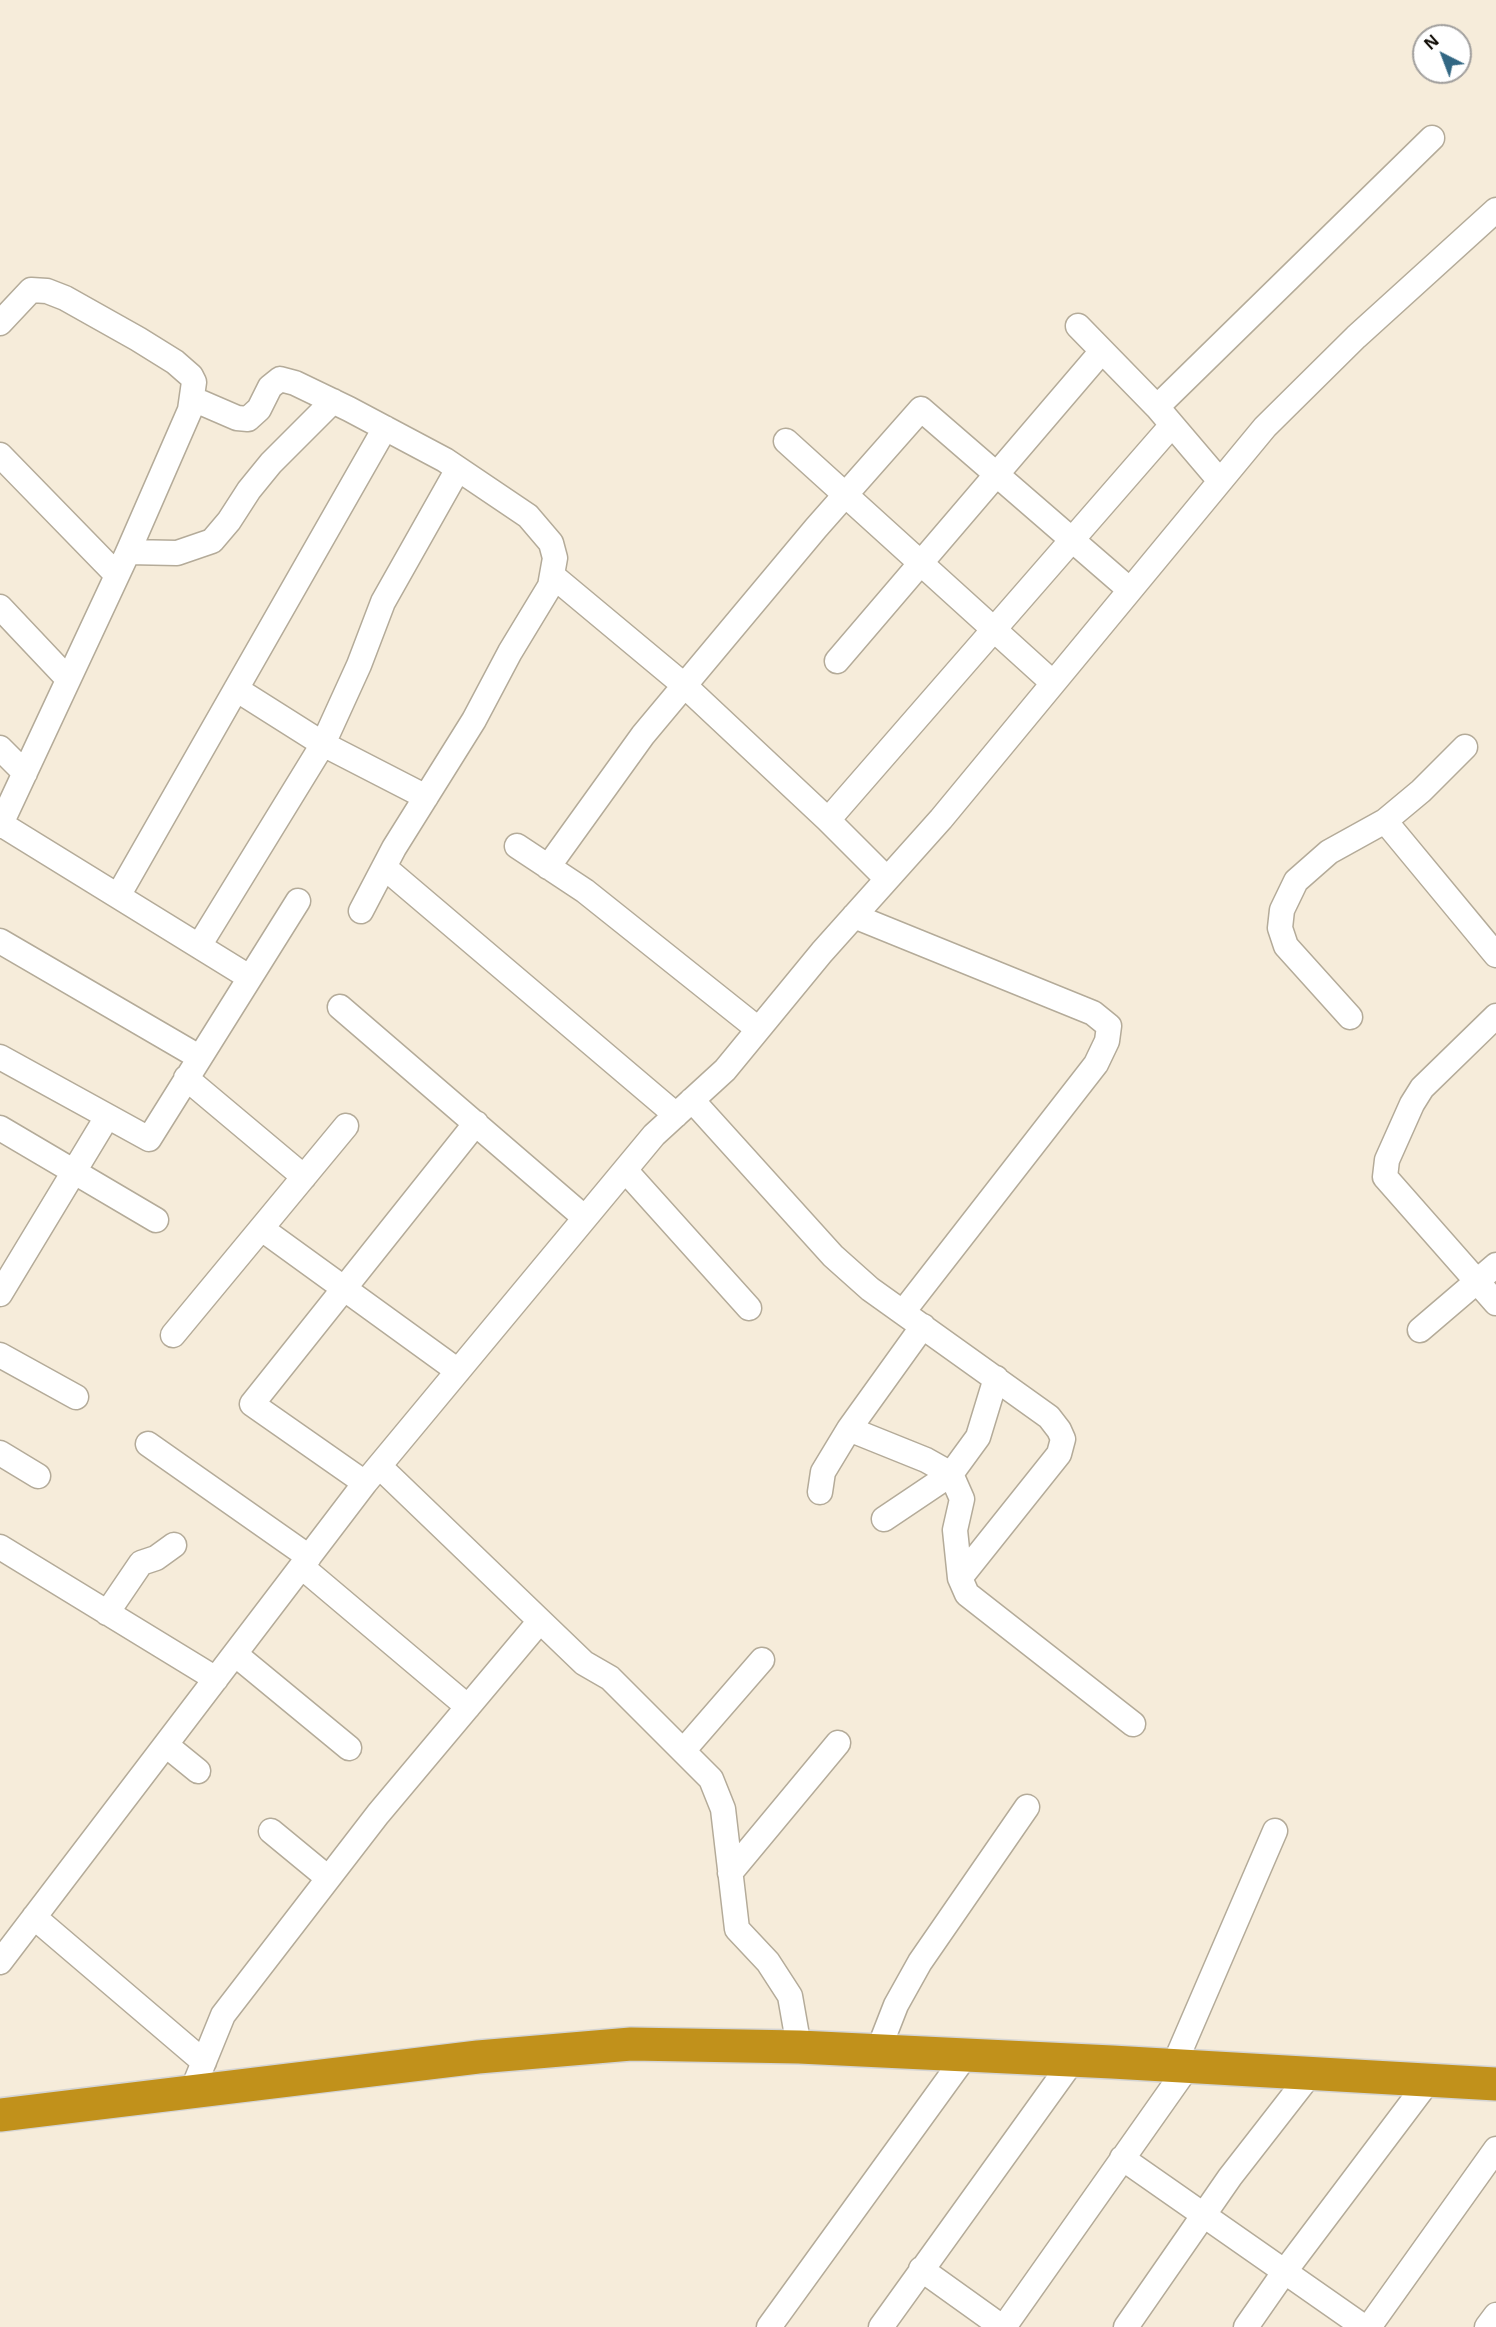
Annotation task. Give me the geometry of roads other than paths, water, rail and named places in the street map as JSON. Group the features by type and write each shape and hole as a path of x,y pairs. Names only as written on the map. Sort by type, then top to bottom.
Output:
{"highway":[{"path":"0,2115 198,2077 478,2057 631,2043 799,2047 1496,2084"}],"street":[{"path":"828,820 1072,540 1164,416 1432,138"},
{"path":"0,1962 372,1475 654,1135 725,1070 854,916 941,819 1265,427 1356,337 1496,210"},
{"path":"0,323 31,290 46,291 64,298 128,333 175,362 191,376 194,382 190,410 128,552 0,825 249,977"},
{"path":"1078,326 1164,416 1220,481"},
{"path":"837,661 1102,351"},
{"path":"193,399 237,418 248,419 259,409 270,387 280,380 295,383 385,428 458,469 528,516 551,543 555,558 550,586 510,652 474,720 384,867 361,911"},
{"path":"128,552 177,553 212,541 271,462 333,401"},
{"path":"548,867 643,735 845,495 921,409 1130,590"},
{"path":"118,896 385,428"},
{"path":"786,441 1053,683"},
{"path":"0,455 117,575"},
{"path":"199,946 323,744 359,665 383,602 458,469"},
{"path":"553,576 685,686 828,820 887,879"},
{"path":"0,607 68,680"},
{"path":"236,689 323,744 426,796"},
{"path":"1350,1017 1286,946 1280,928 1282,909 1296,881 1329,852 1385,821 1421,791 1465,747"},
{"path":"0,748 25,773"},
{"path":"1385,821 1496,955"},
{"path":"517,846 585,891 758,1029"},
{"path":"384,867 741,1155 833,1256 870,1289 1049,1417 1063,1439 1059,1454 960,1578"},
{"path":"0,1057 149,1139 298,901"},
{"path":"820,1492 823,1472 913,1319 1096,1064 1107,1041 1109,1026 1093,1013 854,916"},
{"path":"0,941 199,1057"},
{"path":"340,1007 585,1218"},
{"path":"1496,1016 1422,1088 1412,1104 1387,1160 1385,1177 1496,1303"},
{"path":"186,1078 304,1177"},
{"path":"0,1294 107,1117"},
{"path":"476,1123 252,1404 372,1475 584,1662 610,1677 711,1779 723,1809 737,1929 768,1962 790,1996 799,2047"},
{"path":"173,1335 346,1126"},
{"path":"0,1128 156,1220"},
{"path":"625,1170 749,1308"},
{"path":"261,1228 458,1371"},
{"path":"1420,1330 1496,1265"},
{"path":"0,1355 76,1398"},
{"path":"884,1519 951,1474 978,1437 996,1378"},
{"path":"849,1429 926,1460 951,1474 962,1499 955,1530 960,1578 967,1594 1133,1724"},
{"path":"148,1444 305,1562 468,1707"},
{"path":"0,1453 38,1476"},
{"path":"107,1612 141,1563 156,1558 174,1545"},
{"path":"0,1547 216,1679"},
{"path":"34,1917 198,2077 223,2015 378,1814 540,1621"},
{"path":"235,1654 349,1748"},
{"path":"683,1751 762,1660"},
{"path":"730,1873 838,1743"},
{"path":"166,1745 198,1771"},
{"path":"878,2051 896,2004 920,1962 1028,1807"},
{"path":"271,1831 328,1878"},
{"path":"921,2269 1003,2327 1122,2157 1181,2066 1275,1832"},
{"path":"769,2327 966,2055"},
{"path":"886,2325 921,2269 1073,2060"},
{"path":"1126,2327 1230,2177 1311,2073"},
{"path":"1246,2327 1285,2271 1429,2080"},
{"path":"1369,2327 1496,2149"},
{"path":"1122,2157 1364,2327"},
{"path":"1487,2327 1496,2315"}]}
